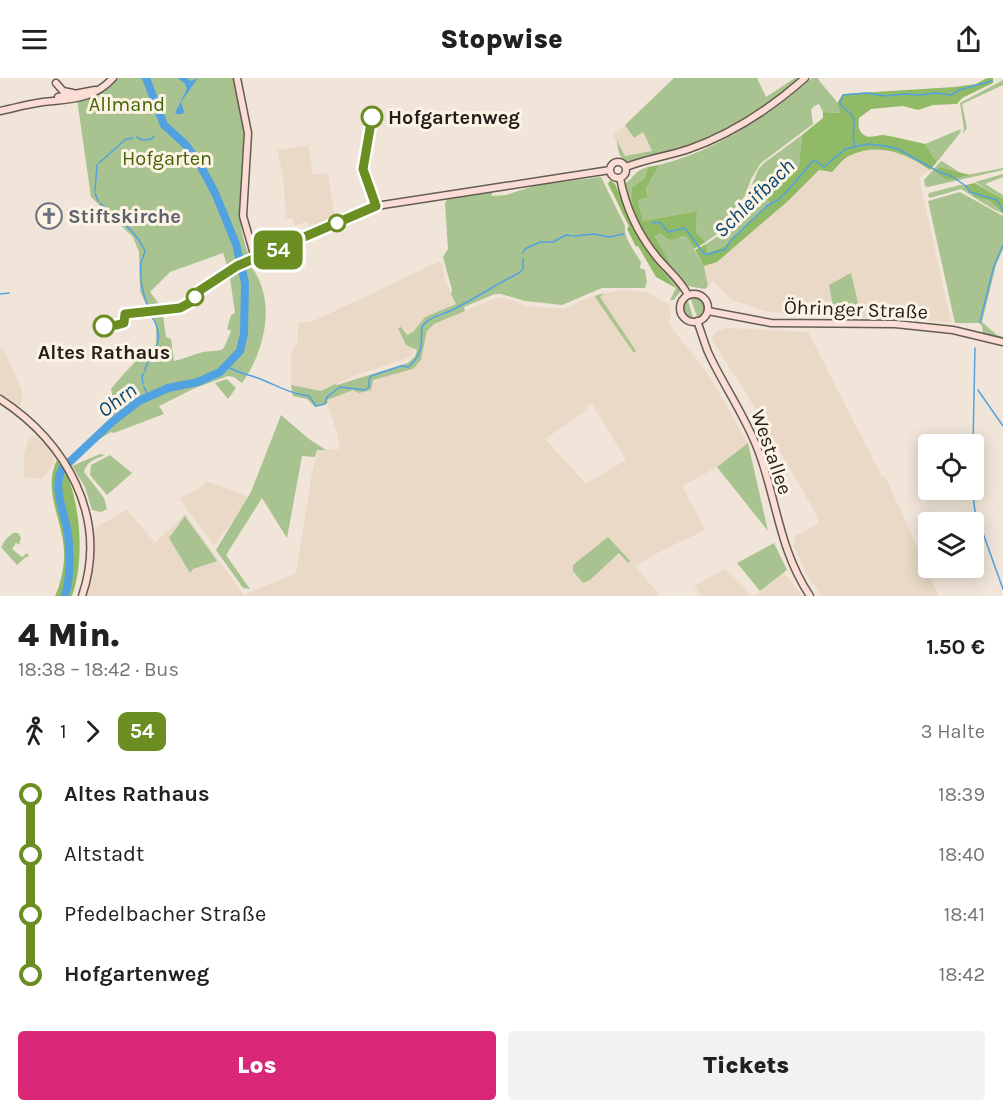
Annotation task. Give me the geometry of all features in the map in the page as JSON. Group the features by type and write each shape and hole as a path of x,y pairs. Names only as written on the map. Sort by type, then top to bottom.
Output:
{"main road":[{"path":"40,103 86,97 104,87 113,78"},
{"path":"237,78 248,133 243,216 255,258 376,206 610,170"},
{"path":"626,167 661,158 711,140 763,111 805,78"},
{"path":"56,83 67,93 82,93"},
{"path":"0,111 104,87"},
{"path":"616,161 622,162 626,167 625,174 620,178 614,177 610,170 616,161"},
{"path":"620,178 626,202 640,232 649,247 688,295"},
{"path":"696,294 707,302 708,311 705,317 697,321 689,321 681,314 680,305 688,295 696,294"},
{"name":"Öhringer Straße","path":"708,311 771,323 918,326 953,330 1003,342"},
{"name":"Westallee","path":"697,321 708,353 747,422 763,465 781,536 790,561 810,596"},
{"path":"0,399 34,427 62,458 79,490 84,512 90,520 80,596"}],"shaded area":[{"path":"625,125 634,138 642,132 652,152 625,156 613,135"},
{"path":"308,145 313,175 328,173 335,220 311,231 307,221 295,226 292,218 286,218 283,175 277,150"},
{"path":"875,147 911,157 930,170 919,178 951,322 866,318 831,320 830,313 768,312 732,300 713,281 708,286 704,266 717,262 819,170 832,172 848,156"},
{"path":"438,262 442,263 445,280 456,304 425,317 413,332 407,335 406,345 414,349 411,357 354,376 321,391 291,385 291,352 298,341 298,322 318,319"},
{"path":"618,290 646,292 669,304 671,319 668,323 710,377 748,443 717,467 682,486 705,530 635,566 660,596 82,596 93,532 98,526 127,510 155,543 185,514 244,595 296,573 312,473 318,450 340,449 327,401 373,380 413,369 421,360 427,331 434,324 486,302 500,297 525,306 565,309 587,298","holes":["592,404 626,460 586,484 545,439 588,409 586,406","608,538 628,563 619,553 590,580 583,583"]},
{"path":"727,328 808,332 882,477 885,476 918,549 918,578 931,578 939,596 822,596 806,574 794,546 795,536 819,523 815,512 743,388 713,342 712,337 717,331"},
{"path":"0,348 4,350 22,390 21,404 18,408 0,395"},
{"path":"33,436 38,438 51,452 55,463 41,479 24,477 24,453 29,438"},
{"path":"206,481 247,496 242,508 214,546 179,498 198,490"},
{"path":"725,569 750,596 702,596 694,586"},
{"path":"784,573 802,596 754,596 760,592"}],"green space":[{"name":"Hofgarten","path":"113,78 237,78 247,123 241,218 249,257 232,270 248,265 252,268 259,280 265,306 264,333 260,347 242,383 228,376 195,388 159,406 164,414 114,433 111,432 98,440 95,436 110,420 114,411 111,389 138,359 156,345 156,326 140,291 139,252 133,237 91,197 77,99 86,97","holes":["223,253 229,271 235,313 231,315 227,329 231,331 224,347 174,361 171,339 166,337 162,308 150,292 170,272"]},
{"path":"674,78 757,78 766,97 795,78 801,78 757,112 718,134 647,160 633,162 622,159 617,141 625,156 652,151 643,132 634,138 625,125"},
{"path":"812,78 819,78 842,113 823,112 819,104 814,106 811,110 813,124 761,163 751,179 745,196 728,216 721,231 706,242 696,232 697,211 643,221 638,200 648,196 646,189 659,165 701,151 721,141 759,119"},
{"path":"987,78 993,78 993,83 962,98 957,104 933,105 918,110 903,106 871,109 859,118 860,129 866,136 883,135 925,144 937,162 930,170 891,151 871,150 849,156 832,172 819,170 788,201 717,262 704,266 695,250 706,244 708,253 724,246 769,205 766,187 799,166 802,135 823,118 823,112 841,113 837,103 843,94 955,87 976,84"},
{"path":"1003,80 1003,85 962,104 967,128 963,134 960,103"},
{"path":"961,129 960,133 937,162 925,144"},
{"path":"802,135 799,166 766,187 769,205 724,246 708,253 706,244 723,233 731,215 747,197 758,170"},
{"path":"942,161 959,172 940,167 947,179 1003,168 1003,170 925,186 924,180"},
{"path":"659,165 646,189 648,197 638,200 643,221 697,211 696,232 706,242 694,249 686,236 670,240 660,233 655,237 675,272 650,245 638,224 632,200 632,188 644,179 648,167"},
{"path":"648,167 644,179 632,197 636,219 624,184 640,170"},
{"path":"940,167 970,175 947,180 936,172"},
{"path":"1003,174 1003,177 985,184 1003,195 1003,199 975,182"},
{"path":"601,177 625,226 628,240 641,262 640,268 645,270 647,282 645,288 602,288 562,305 525,301 495,294 464,307 465,311 434,324 427,331 421,360 413,369 373,380 371,390 359,393 353,390 315,407 307,399 293,396 291,385 321,391 335,384 408,363 417,350 406,345 398,328 401,327 407,335 413,332 425,317 456,304 451,294 452,290 443,257 448,249 445,203 448,198 492,192 492,196 506,195 537,185"},
{"path":"610,180 615,184 633,227 646,250 676,288 656,277 638,246 636,247 627,229 629,226 608,184"},
{"path":"975,183 1003,199 1003,214 990,201 974,197 966,185"},
{"path":"615,184 629,214 682,289 674,300 670,300 676,288 646,250 633,227"},
{"path":"966,185 974,197 961,189 930,198 929,193"},
{"path":"960,192 1003,216 1003,249 996,265 982,322 997,335 1003,337 1003,340 983,334 979,323 955,323 928,201"},
{"path":"975,197 990,201 1001,213"},
{"path":"659,233 680,238 686,236 704,266 708,286 705,289 687,286 675,272 655,238"},
{"path":"851,273 861,316 832,316 830,307 833,306 829,285"},
{"path":"604,293 600,297 636,351 634,353 595,297"},
{"path":"690,297 702,300 705,308 704,313 698,319"},
{"path":"687,298 694,320 684,315 683,312 683,305"},
{"path":"227,379 236,388 228,399 215,383"},
{"path":"281,415 326,450 317,450 315,457 302,456 287,538 262,498 226,555 250,589 243,588 216,550 251,492"},
{"path":"748,443 768,531 717,467"},
{"path":"100,454 105,455 89,463 84,472 104,498 107,509 101,512 92,510 85,487 72,466"},
{"path":"110,455 132,473 107,495 90,475 91,465"},
{"path":"57,460 69,480 73,493 80,538 78,569 72,596 55,596 61,580 64,556 63,539 52,494 53,471"},
{"path":"185,516 217,561 193,569 190,573 169,538"},
{"path":"13,533 18,533 21,538 19,545 16,543 12,549 22,557 27,553 29,557 17,565 1,547"},
{"path":"608,537 630,561 628,563 619,553 590,580 583,583 573,571 573,565"},
{"path":"774,543 787,570 760,591 737,563"}],"water":[{"path":"178,78 187,78 191,81 198,78 181,102 183,114 175,113 187,89"}],"waterway":[{"name":"Schleifbach","path":"65,596 70,558 68,534 58,485 62,469 112,422 139,401 168,388 198,382 220,372 240,351 244,334 245,283 236,244 215,193 199,163 186,145 164,125 146,78"},
{"name":"Schleifbach","path":"855,146 854,121 852,115 840,103 843,95 867,93 885,96 936,93 951,95 959,90 992,81"},
{"path":"137,137 142,140 152,139 154,136"},
{"path":"99,163 126,139 133,138"},
{"name":"Schleifbach","path":"652,223 660,223 668,232 685,228 704,254 726,249 730,241 767,206 778,200 813,161 824,167 845,149 868,144 898,149 939,172 951,176 966,186 970,192 997,200 1003,211"},
{"path":"95,191 97,165"},
{"path":"95,193 98,201"},
{"path":"100,203 131,230 141,243 145,251 141,263"},
{"name":"Schleifbach","path":"574,236 594,234 609,237 624,234"},
{"name":"Schleifbach","path":"523,253 525,249 540,242 553,242 566,235 572,236"},
{"path":"980,322 994,266 1003,245"},
{"name":"Schleifbach","path":"226,366 289,391 309,396 316,406 325,404 327,397 340,387 365,390 369,387 371,376 401,366 408,367 415,361 421,347 423,326 428,321 519,273 523,269 523,259"},
{"path":"141,264 143,292 153,319"},
{"path":"0,294 9,293"},
{"path":"145,371 158,343 154,320"},
{"path":"973,434 975,348"},
{"name":"Ohrn","path":"143,384 144,373"},
{"name":"Ohrn","path":"144,387 148,396"},
{"path":"978,390 1003,426"},
{"path":"974,500 975,511 1003,589"}],"bus line":[{"name":"54","path":"104,326 124,323 125,314 180,308 193,301 199,291 237,266 376,206 363,169 372,117"}],"place":[{"name":"Hofgartenweg","path":"372,117"},
{"name":"Stiftskirche","path":"49,216"},
{"name":"Altes Rathaus","path":"104,326"}],"park label":[{"name":"Allmand","path":"127,104"}]}
